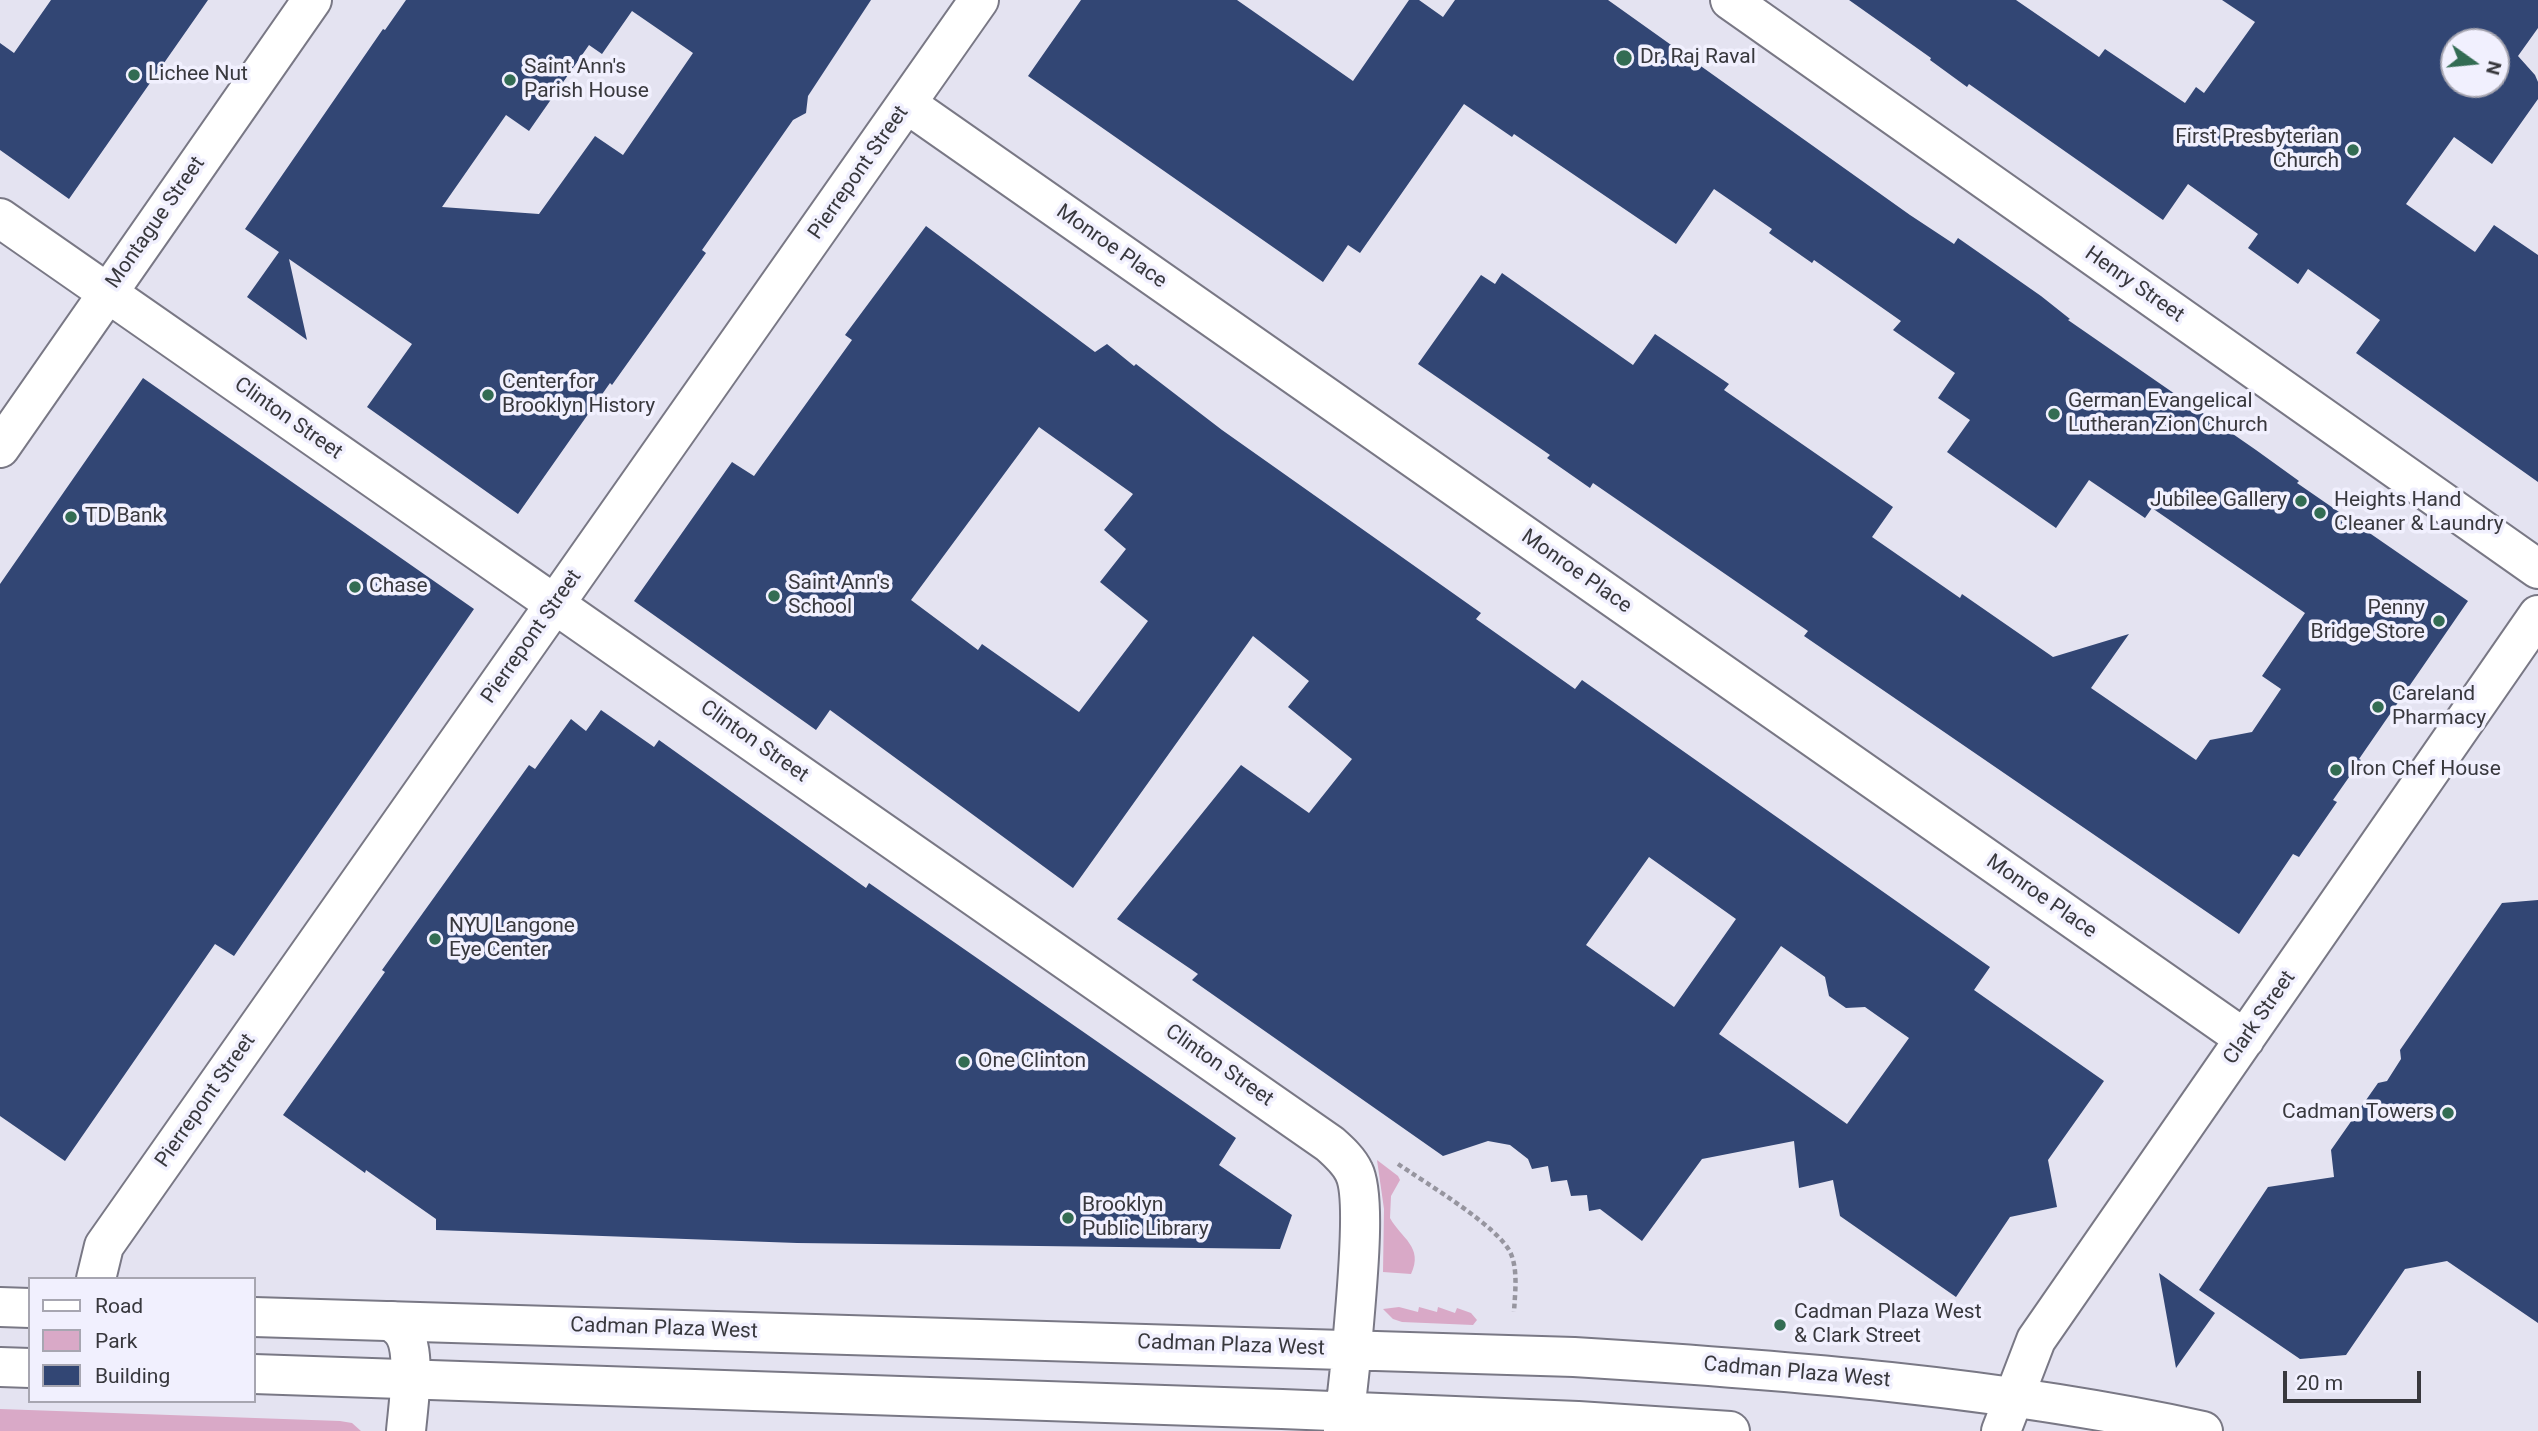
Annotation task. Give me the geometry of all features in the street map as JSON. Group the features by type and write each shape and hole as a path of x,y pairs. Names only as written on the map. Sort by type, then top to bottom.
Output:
{"street":[{"name":"Montague Street","path":"0,447 312,0"},
{"name":"Pierrepont Street","path":"96,1277 104,1246 979,0"},
{"name":"Henry Street","path":"1730,0 2538,569"},
{"name":"Monroe Place","path":"907,104 2245,1039"},
{"name":"Clinton Street","path":"0,218 1330,1144 1345,1158 1356,1174 1359,1191 1360,1217 1352,1349 1344,1421"},
{"name":"Clark Street","path":"2007,1415 2036,1340 2538,615"},
{"path":"0,1307 28,1308"},
{"name":"Cadman Plaza West","path":"256,1317 1574,1357 1777,1370 1944,1387 2007,1415 2086,1407 2203,1431"},
{"path":"391,1321 403,1331 409,1344 406,1431"},
{"path":"1434,1423 1440,1353"},
{"path":"0,1367 28,1368"},
{"path":"256,1374 409,1378 1173,1419 1434,1423 1578,1421 1730,1431"}],"path":[{"path":"1489,1228 1510,1250 1514,1264 1514,1296"}],"green space":[{"path":"1377,1160 1400,1180 1391,1196 1390,1218 1413,1250 1415,1257 1411,1274 1383,1272 1384,1209"},
{"path":"1399,1307 1418,1312 1419,1307 1437,1312 1438,1307 1455,1313 1457,1308 1471,1313 1477,1320 1473,1325 1402,1322 1393,1319 1383,1309"},
{"path":"0,1409 340,1421 352,1423 361,1431 0,1431"}],"building":[{"path":"51,0 208,0 69,199 0,150 0,43 14,53"},
{"path":"406,0 871,0 808,96 806,113 793,120 702,250 706,253 518,514 367,407 412,344 289,259 307,340 247,297 279,252 245,229 383,29 385,30","holes":["632,11 693,53 623,155 595,136 539,214 442,207 506,115 529,131 589,45 602,54"]},
{"path":"1081,0 1237,0 1353,81 1409,0 1419,0 1443,17 1455,0 1608,0 1910,215 1954,244 1958,238 2041,296 2070,319 2068,320 2468,601 2359,759 2361,760 2333,800 2337,802 2299,857 2293,854 2239,934 1804,636 1808,631 1593,483 1590,488 1547,458 1550,455 1418,364 1481,275 1495,284 1502,273 1633,365 1655,334 1729,384 1724,390 1893,507 1872,537 1960,598 1962,594 2053,657 2129,634 2091,688 2196,760 2210,740 2252,732 2281,689 2262,676 2305,613 2152,508 2145,518 2089,480 2056,528 1947,452 1970,420 1938,398 1955,373 1893,330 1901,321 1814,260 1812,263 1769,233 1772,229 1714,189 1676,244 1514,134 1512,137 1464,104 1360,253 1348,245 1323,282 1028,76"},
{"path":"1849,0 2016,0 2099,57 2105,49 2185,103 2196,87 2204,93 2255,22 2222,0 2538,0 2538,28 2518,56 2535,75 2538,82 2538,99 2492,164 2454,137 2406,204 2475,252 2494,225 2538,255 2538,482 2356,353 2380,320 2308,269 2298,284 2248,248 2258,234 2188,184 2163,220 1969,84 1967,87 1930,60 1931,58"},
{"path":"926,226 1095,352 1107,344 1134,366 1136,364 1222,430 1481,613 1476,619 1575,689 1582,680 1990,967 1974,990 2104,1081 2048,1160 2057,1207 2010,1217 1956,1297 1840,1216 1833,1180 1799,1188 1794,1141 1702,1159 1642,1241 1600,1209 1589,1211 1587,1195 1571,1196 1567,1180 1551,1182 1548,1166 1532,1169 1528,1159 1510,1145 1488,1141 1443,1156 1192,980 1198,974 1117,919 1241,765 1309,813 1352,759 1288,707 1309,681 1253,636 1073,888 830,710 816,730 634,601 732,462 754,476 852,340 845,335","holes":["1039,427 1133,494 1104,530 1126,549 1100,582 1148,621 1079,712 982,644 978,650 911,600","1649,857 1736,919 1674,1007 1586,945","1781,946 1825,977 1829,996 1846,1008 1865,1007 1909,1038 1847,1124 1719,1034"]},
{"path":"143,378 474,609 234,956 215,944 65,1161 0,1116 0,584"},
{"path":"601,710 654,747 659,740 866,888 869,883 1236,1138 1219,1165 1292,1215 1280,1249 797,1243 436,1230 436,1219 283,1115 385,972 382,970 529,765 535,769 571,719 586,731"},
{"name":"Cadman Towers","path":"2538,900 2538,1323 2447,1261 2405,1269 2346,1355 2300,1359 2199,1290 2268,1187 2334,1177 2331,1150 2378,1083 2387,1081 2401,1059 2400,1050 2502,903"},
{"path":"2159,1273 2215,1313 2176,1368"}],"place":[{"name":"Dr. Raj Raval","path":"1624,58"},
{"name":"Lichee Nut","path":"134,75"},
{"name":"Saint Ann's Parish House","path":"510,80"},
{"name":"First Presbyterian Church","path":"2353,150"},
{"name":"Center for Brooklyn History","path":"488,395"},
{"name":"German Evangelical Lutheran Zion Church","path":"2054,414"},
{"name":"Jubilee Gallery","path":"2301,501"},
{"name":"Heights Hand Cleaner & Laundry","path":"2320,513"},
{"name":"TD Bank","path":"71,517"},
{"name":"Chase","path":"355,587"},
{"name":"Saint Ann's School","path":"774,596"},
{"name":"Penny Bridge Store","path":"2439,621"},
{"name":"Careland Pharmacy","path":"2378,707"},
{"name":"Iron Chef House","path":"2336,770"},
{"name":"NYU Langone Eye Center","path":"435,939"},
{"name":"One Clinton","path":"964,1062"},
{"name":"Cadman Towers","path":"2448,1113"},
{"name":"Brooklyn Public Library","path":"1068,1218"},
{"name":"Cadman Plaza West & Clark Street","path":"1780,1325"}]}
